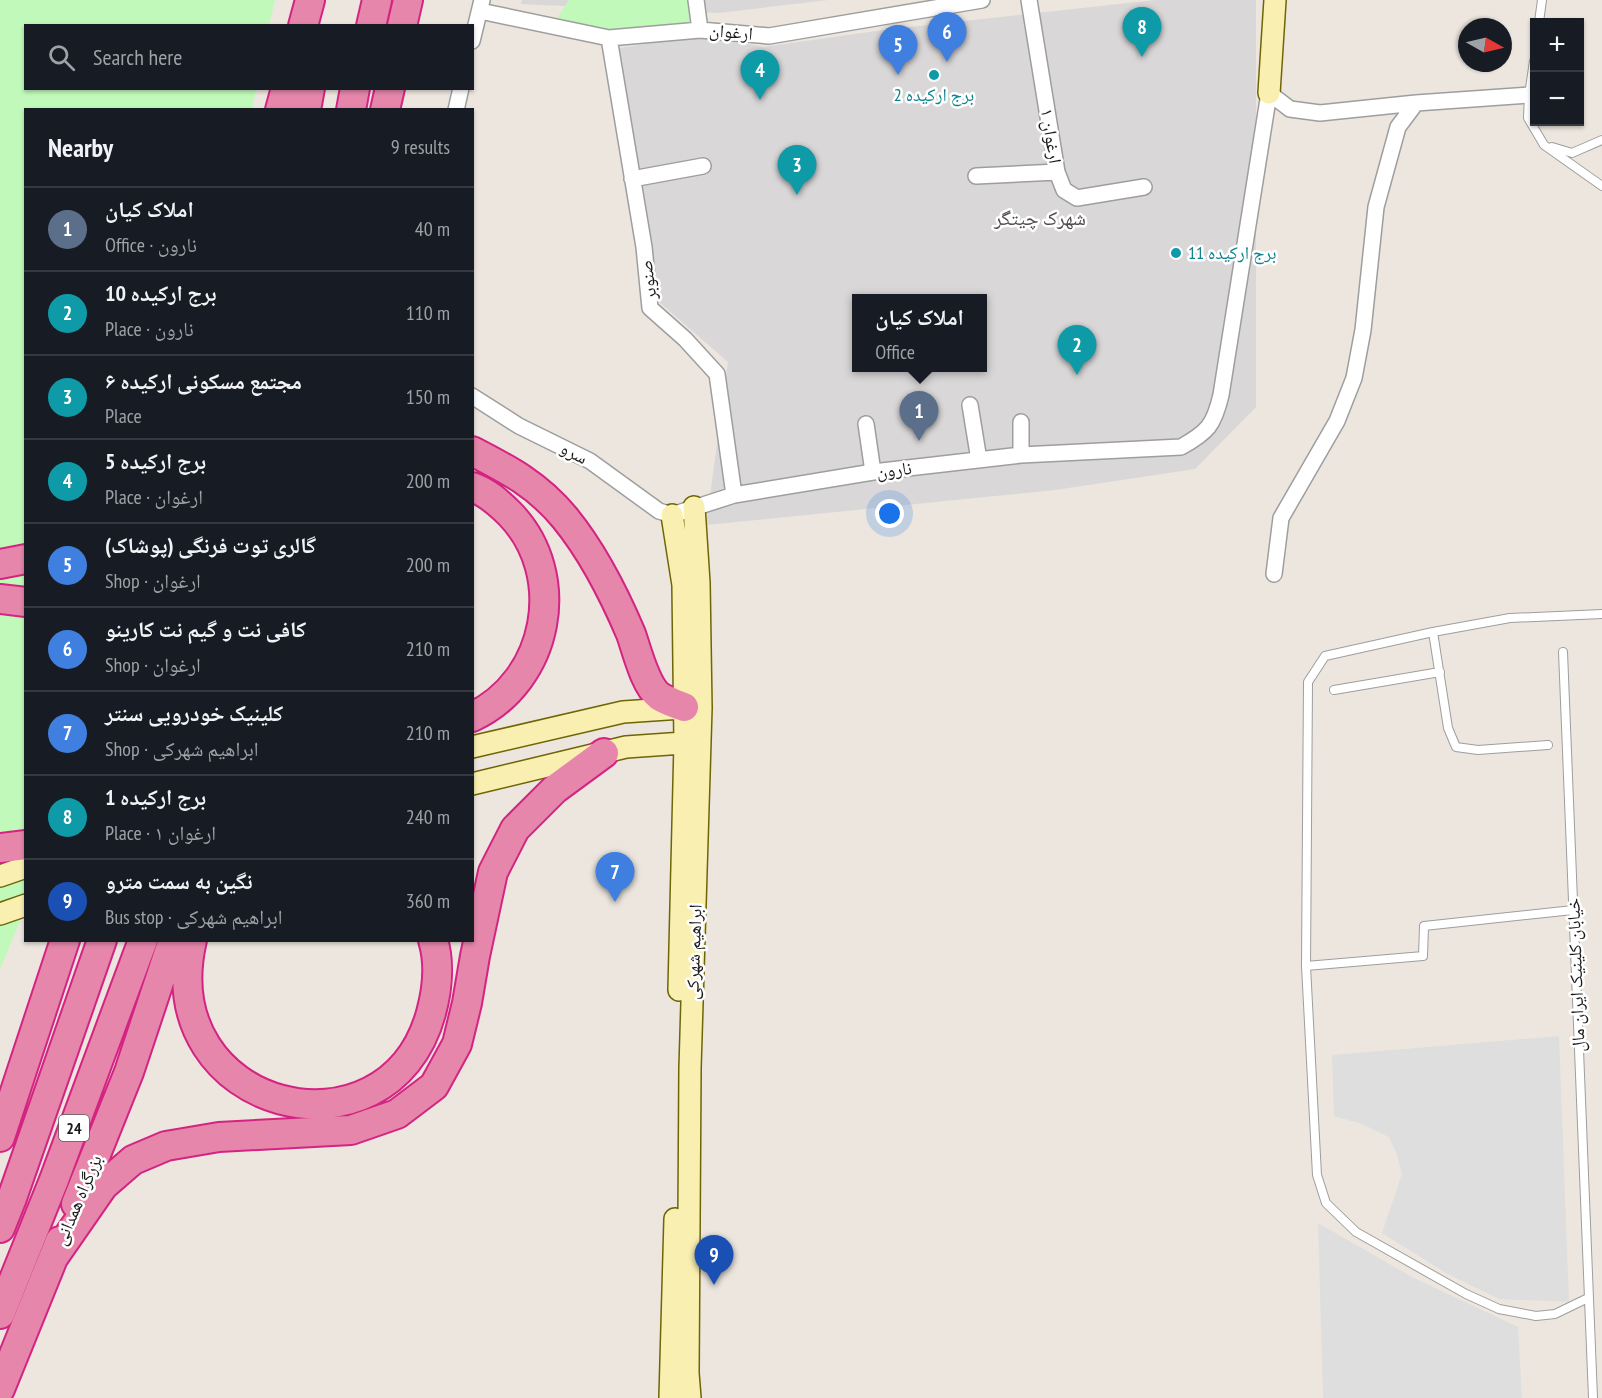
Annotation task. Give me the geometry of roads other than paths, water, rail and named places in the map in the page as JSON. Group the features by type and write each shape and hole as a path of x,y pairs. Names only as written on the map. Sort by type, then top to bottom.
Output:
{"highway":[{"path":"304,24 310,0"},
{"path":"324,24 329,0"},
{"path":"371,24 377,0"},
{"path":"402,24 408,0"},
{"path":"281,108 285,90"},
{"path":"306,108 310,90"},
{"path":"351,108 356,90"},
{"path":"385,108 390,90"},
{"path":"474,453 502,466 533,486 566,518 612,595 630,633 646,676 658,696 692,708"},
{"path":"474,488 492,498 518,522 536,554 545,595 544,617 533,657 512,688 496,702 474,716"},
{"path":"0,564 24,559"},
{"path":"0,599 24,602"},
{"path":"53,1258 103,1186 134,1160 166,1146 219,1137 351,1130 397,1114 434,1086 457,1044 468,1003 475,956 493,872 515,830 555,789 604,753"},
{"path":"0,848 24,845"},
{"path":"0,1137 64,942"},
{"name":"24","path":"0,1228 101,942"},
{"name":"بزرگراه همدانی","path":"0,1314 54,1180 142,942"},
{"name":"بزرگراه همدانی","path":"0,1389 90,1173 129,1072 172,942"},
{"path":"192,942 187,963 189,999 195,1025 215,1060 251,1088 274,1099 306,1105 339,1101 369,1091 393,1076 414,1053 428,1025 436,994 434,942"},
{"path":"0,1120 19,1083"}],"main road":[{"path":"1269,93 1275,0"},
{"name":"ابراهیم شهرکی","path":"690,1398 688,1361 692,708 699,583 694,507"},
{"name":"ابراهیم شهرکی","path":"672,515 683,585 692,708"},
{"path":"474,747 623,712 692,708"},
{"path":"652,710 661,726 653,745"},
{"path":"474,784 626,747 692,742"},
{"name":"ابراهیم شهرکی","path":"670,1398 692,742"},
{"path":"0,876 24,868"},
{"path":"0,914 24,906"}],"street":[{"path":"696,0 700,30"},
{"name":"ارغوان","path":"481,5 609,38 700,30 769,36 982,0"},
{"name":"ارغوان ۱","path":"1029,0 1057,172 1064,190 1077,198 1144,188"},
{"path":"474,33 481,5"},
{"name":"صنوبر","path":"609,38 644,247 650,308 685,339 717,374 734,495"},
{"path":"456,108 461,90"},
{"path":"1269,93 1290,109 1320,114 1416,103 1529,96"},
{"name":"نارون","path":"672,515 734,495 873,472 1022,455 1180,447 1200,436 1215,418 1223,383 1269,93"},
{"path":"1274,574 1281,518 1337,421 1354,378 1363,330 1376,207 1398,126 1416,103"},
{"path":"632,179 703,166"},
{"path":"976,176 1057,172"},
{"name":"سرو","path":"474,397 519,426 590,461 659,511 672,515"},
{"path":"970,405 979,460"},
{"path":"1021,422 1022,455"},
{"path":"866,424 873,472"}],"lane":[{"path":"1540,18 1542,0"},
{"path":"1532,72 1528,118 1544,145 1602,186"},
{"path":"1544,145 1572,153 1602,140"},
{"path":"1588,1298 1555,1314 1536,1316 1499,1309 1466,1294 1356,1232 1326,1203 1317,1175 1306,966 1308,682 1325,656 1510,618 1602,614"},
{"path":"1433,632 1448,728 1456,747 1478,750 1548,745"},
{"name":"خیابان کلینیک ایران مال","path":"1563,652 1593,1398"},
{"path":"1334,690 1440,672"},
{"path":"1306,966 1423,956 1424,926 1573,910"}],"place":[{"name":"برج ارکیده 1","path":"1142,57"},
{"name":"کافی نت و گیم نت کارینو","path":"947,62"},
{"name":"گالری توت فرنگی (پوشاک)","path":"898,75"},
{"name":"برج ارکیده 2","path":"934,75"},
{"name":"برج ارکیده 5","path":"760,100"},
{"name":"مجتمع مسکونی ارکیده ۶","path":"797,195"},
{"name":"برج ارکیده 11","path":"1176,253"},
{"name":"برج ارکیده 10","path":"1077,375"},
{"name":"املاک کیان","path":"919,441"},
{"name":"کلینیک خودرویی سنتر","path":"615,902"},
{"name":"نگین به سمت مترو","path":"714,1285"}],"district":[{"name":"شهرک چیتگر","path":"1040,218"}]}
